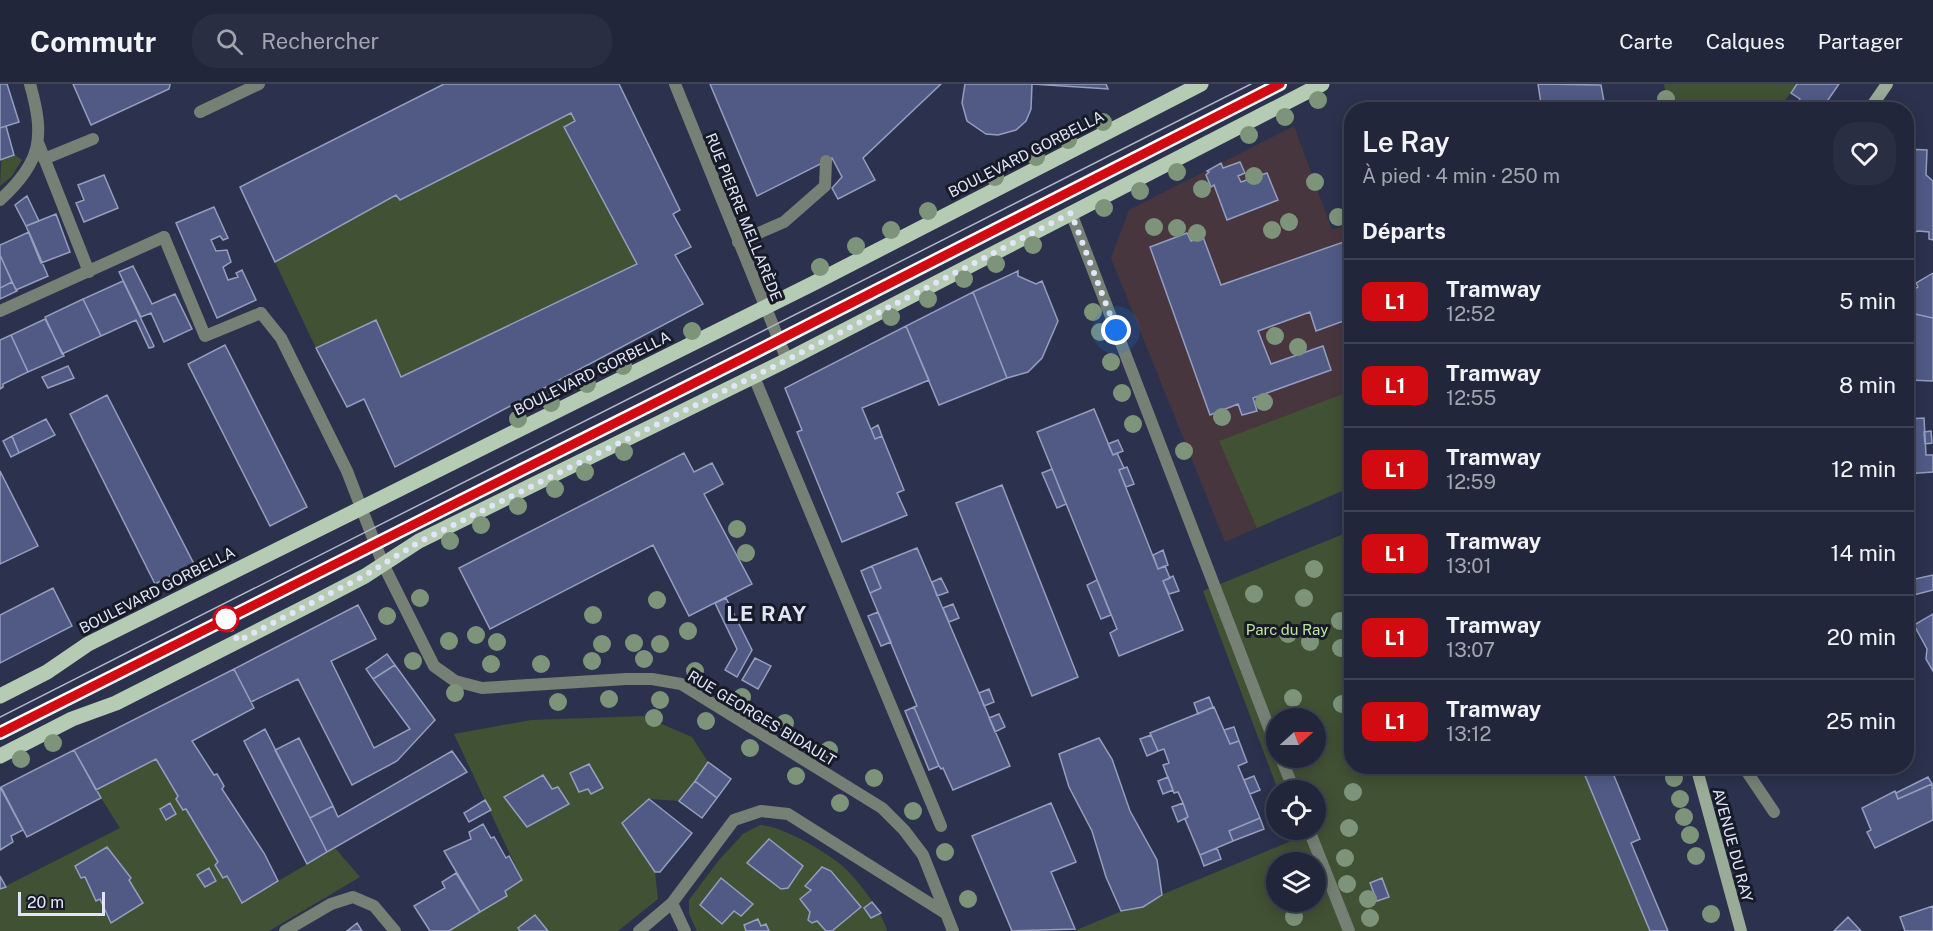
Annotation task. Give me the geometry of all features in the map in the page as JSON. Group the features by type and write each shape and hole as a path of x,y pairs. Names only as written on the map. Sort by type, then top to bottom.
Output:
{"main road":[{"name":"BOULEVARD GORBELLA","path":"0,696 47,672 88,644 764,308 1201,84"},
{"path":"0,756 72,719 116,703 364,576 419,542 754,377 1322,84"},
{"path":"1875,102 1887,84"},
{"name":"AVENUE DU RAY","path":"1698,774 1741,931"}],"street":[{"path":"0,311 89,272 39,145 38,111 30,84"},
{"path":"200,112 259,84"},
{"name":"RUE PIERRE MELLARÈDE","path":"675,84 787,360"},
{"path":"44,159 93,139"},
{"path":"0,200 23,179 39,145"},
{"path":"738,242 784,222 825,186 826,161"},
{"path":"1071,213 1266,720"},
{"name":"RUE GEORGES BIDAULT","path":"89,272 164,237 204,336 261,313 281,338 347,471 383,564 434,666 455,681 482,688 626,679 652,679 681,684 882,808 904,830 923,855 953,931"},
{"path":"754,377 941,826"},
{"path":"1748,774 1774,812"},
{"path":"639,931 672,903 734,820 760,810 788,814 945,913"},
{"path":"1313,840 1348,931"},
{"path":"285,931 331,904 354,897 374,906 395,931"},
{"path":"672,903 685,931"}],"shaded area":[{"path":"1294,126 1332,230 1344,226 1344,490 1225,542 1111,258 1129,210"}],"green space":[{"path":"1664,84 1797,84 1784,102 1665,102"},
{"path":"571,113 575,121 564,127 637,264 401,377 375,320 316,348 275,262 396,195 401,200"},
{"path":"2,146 22,160 11,177 0,186"},
{"path":"1344,394 1344,490 1257,528 1219,441"},
{"name":"Parc du Ray","path":"1344,534 1344,774 1584,774 1650,931 1074,931 1294,840 1326,840 1326,780 1274,780 1270,768 1326,768 1326,708 1266,708 1266,758 1203,591"},
{"path":"643,716 692,737 708,762 679,801 649,799 622,823 655,872 658,899 618,931 447,931 522,880 454,734 531,720"},
{"path":"156,759 242,902 335,848 360,877 269,931 0,931 0,889 120,828 96,790"},
{"path":"760,825 790,834 839,863 868,895 887,931 697,931 689,914 689,900 719,860 743,834"}],"building":[{"path":"0,84 7,84 19,122 0,128"},
{"path":"73,84 170,85 169,89 91,125"},
{"path":"444,84 619,84 680,210 673,214 691,247 675,255 703,304 395,467 364,399 347,407 316,348 376,320 401,377 637,264 564,127 575,121 571,113 400,200 396,195 275,262 240,187"},
{"path":"710,84 941,84 863,158 875,180 838,199 832,188 842,177 832,158 757,196"},
{"path":"965,84 1032,84 1031,109 1026,121 1016,130 998,135 986,134 967,121 962,103"},
{"path":"1032,84 1106,84 1108,89"},
{"path":"1538,84 1601,85 1604,102 1541,102"},
{"path":"1797,84 1839,84 1827,102 1798,102 1800,99 1791,93"},
{"path":"6,126 14,155 0,160 0,128"},
{"path":"1914,149 1927,150 1926,175 1933,181 1933,240 1929,239 1929,232 1914,232"},
{"path":"1240,162 1245,173 1238,176 1241,182 1267,173 1278,200 1227,220 1214,185 1211,187 1206,175 1209,172 1207,171 1221,163 1223,168"},
{"path":"104,175 118,208 84,222 76,203 84,200 78,185"},
{"path":"27,196 39,221 26,226 15,205"},
{"path":"214,207 228,238 223,240 220,236 211,240 216,251 227,250 231,262 223,267 228,280 238,277 236,273 242,270 256,300 217,318 176,223"},
{"path":"56,214 70,252 41,263 26,226"},
{"path":"29,232 48,276 16,290 0,255 0,245"},
{"path":"1187,233 1191,241 1203,237 1221,285 1344,242 1344,321 1316,331 1310,312 1258,331 1271,364 1323,346 1331,370 1253,398 1257,411 1242,415 1238,404 1210,415 1150,247"},
{"path":"0,255 12,282 0,288"},
{"path":"133,266 152,304 175,294 192,329 164,342 151,313 141,317 119,272"},
{"path":"1018,271 1018,276 1036,284 1042,281 1058,321 1042,358 1028,372 1007,378 973,292"},
{"path":"1933,273 1933,318 1914,314 1914,289 1918,287 1916,283"},
{"path":"123,281 153,347 149,348 136,320 101,336 83,299"},
{"path":"12,282 17,291 0,299 0,288"},
{"path":"973,292 1007,378 939,405 906,326"},
{"path":"83,299 101,336 62,354 45,317"},
{"path":"1914,314 1933,318 1933,381 1914,380"},
{"path":"45,319 64,356 28,372 11,335"},
{"path":"906,326 929,380 862,408 875,439 882,436 904,490 897,493 907,515 842,542 797,432 802,430 785,388"},
{"path":"11,335 28,372 3,384 0,389 0,340"},
{"path":"225,345 307,507 270,526 188,364"},
{"path":"68,366 74,378 48,388 42,377"},
{"path":"107,395 194,564 155,584 70,414"},
{"path":"1094,409 1113,455 1117,453 1124,468 1119,470 1158,569 1165,566 1170,578 1163,581 1183,630 1119,656 1110,633 1117,629 1037,432"},
{"path":"1924,418 1926,455 1933,455 1933,472 1914,473 1914,419"},
{"path":"46,419 55,435 19,453 12,436"},
{"path":"878,425 882,436 875,439 871,429"},
{"path":"1931,431 1932,443 1925,444 1924,432"},
{"path":"12,436 19,453 11,457 3,441"},
{"path":"1118,440 1123,451 1113,455 1108,444"},
{"path":"684,453 694,472 712,463 723,484 704,494 752,584 689,616 653,545 490,629 459,568"},
{"path":"1127,467 1134,484 1126,487 1119,470"},
{"path":"1052,469 1066,504 1057,508 1042,473"},
{"path":"0,471 38,546 0,564"},
{"path":"1002,485 1078,677 1032,696 956,503"},
{"path":"917,548 1010,766 953,790 943,768 939,766 914,707 917,706 870,593 881,588 872,566"},
{"path":"1163,550 1168,565 1158,569 1153,555"},
{"path":"872,566 881,588 870,593 861,571"},
{"path":"1933,575 1933,590 1914,595 1914,579"},
{"path":"1173,576 1179,591 1169,594 1163,581"},
{"path":"941,578 948,592 937,596 932,582"},
{"path":"1097,580 1111,615 1101,619 1087,585"},
{"path":"53,588 72,626 0,663 0,615"},
{"path":"726,598 752,650 737,677 725,670 737,649 715,603"},
{"path":"953,604 959,618 949,622 943,608"},
{"path":"358,605 376,639 331,661 374,748 410,729 373,679 395,665 435,720 397,761 352,785 298,679 251,702 234,669"},
{"path":"878,612 891,642 881,646 868,616"},
{"path":"1933,614 1933,671 1926,659 1927,649 1914,625"},
{"path":"387,654 395,665 373,679 366,669"},
{"path":"755,658 771,666 758,689 742,680"},
{"path":"234,669 254,708 192,741 214,775 217,774 224,786 222,789 264,853 278,881 242,903 227,876 223,878 215,865 218,862 186,809 183,810 176,799 178,796 156,759 96,790 74,750"},
{"path":"989,689 994,702 984,706 979,693"},
{"path":"1209,697 1213,707 1198,714 1194,703"},
{"path":"914,707 939,766 929,770 905,711"},
{"path":"1214,707 1230,744 1239,741 1247,762 1238,766 1260,818 1229,831 1233,841 1200,855 1185,819 1188,817 1183,803 1178,792 1174,793 1163,765 1169,763 1164,749 1158,751 1150,733"},
{"path":"999,714 1005,727 995,732 989,718"},
{"path":"1234,727 1239,741 1230,744 1224,730"},
{"path":"265,729 327,852 307,864 244,741"},
{"path":"1151,735 1158,751 1147,756 1140,739"},
{"path":"299,738 333,806 310,818 275,750"},
{"path":"1099,738 1112,759 1130,811 1157,860 1162,895 1143,907 1121,911 1106,877 1092,831 1069,787 1059,754"},
{"path":"74,750 101,798 27,837 1,787"},
{"path":"452,751 467,772 327,852 310,818 333,806 338,817"},
{"path":"708,762 731,779 717,798 695,781"},
{"path":"589,764 603,788 591,794 588,789 579,792 570,773"},
{"path":"1584,774 1613,774 1640,839 1631,843 1668,931 1650,931"},
{"path":"543,775 552,789 558,787 569,804 527,827 504,797"},
{"path":"1254,776 1260,790 1250,794 1244,780"},
{"path":"1168,777 1173,790 1163,794 1158,781"},
{"path":"1928,777 1932,784 1898,799 1896,793"},
{"path":"695,781 717,798 702,818 679,801"},
{"path":"1932,784 1933,820 1875,848 1867,832 1871,830 1862,808 1895,791 1898,799"},
{"path":"0,787 23,830 11,836 13,842 0,850"},
{"path":"649,799 692,833 660,872 655,872 622,823"},
{"path":"485,800 491,810 469,822 464,813"},
{"path":"170,803 176,814 166,820 160,809"},
{"path":"1051,803 1076,862 1051,872 1075,929 1012,931 972,836"},
{"path":"1183,803 1188,817 1178,822 1172,807"},
{"path":"1260,818 1264,829 1233,841 1229,831"},
{"path":"483,824 491,838 494,837 506,858 509,856 522,880 505,891 507,896 480,912 444,851 471,839 469,832"},
{"path":"769,839 803,866 788,888 781,889 747,863"},
{"path":"107,847 131,878 129,880 143,903 111,923 100,899 96,901 85,877 81,878 75,866"},
{"path":"1217,848 1221,859 1204,866 1200,855"},
{"path":"822,867 831,871 861,907 832,931 826,931 817,921 812,923 808,920 810,912 800,899 811,890 805,886"},
{"path":"209,868 216,881 205,887 197,875"},
{"path":"456,873 480,912 449,931 430,931 414,906 445,888 442,882"},
{"path":"0,876 6,887 0,889"},
{"path":"721,878 753,904 741,916 734,911 722,924 700,905"},
{"path":"1382,878 1389,897 1377,901 1370,883"},
{"path":"872,902 881,913 871,918 864,908"},
{"path":"1933,906 1933,931 1905,931 1900,917"},
{"path":"535,915 548,931 520,931 518,928"},
{"path":"1848,917 1861,931 1834,931"},
{"path":"758,919 761,926 766,924 769,931 746,931 744,925"},
{"path":"357,923 362,931 347,931"}],"tram line":[{"path":"0,717 1251,84"},
{"path":"0,733 744,358 1280,84"},
{"name":"L1","path":"0,733 744,358 1280,84"}],"district":[{"name":"LE RAY","path":"767,613"}],"route":[{"path":"226,619 238,641 364,576 419,542 787,360 1071,213 1116,330"}]}
